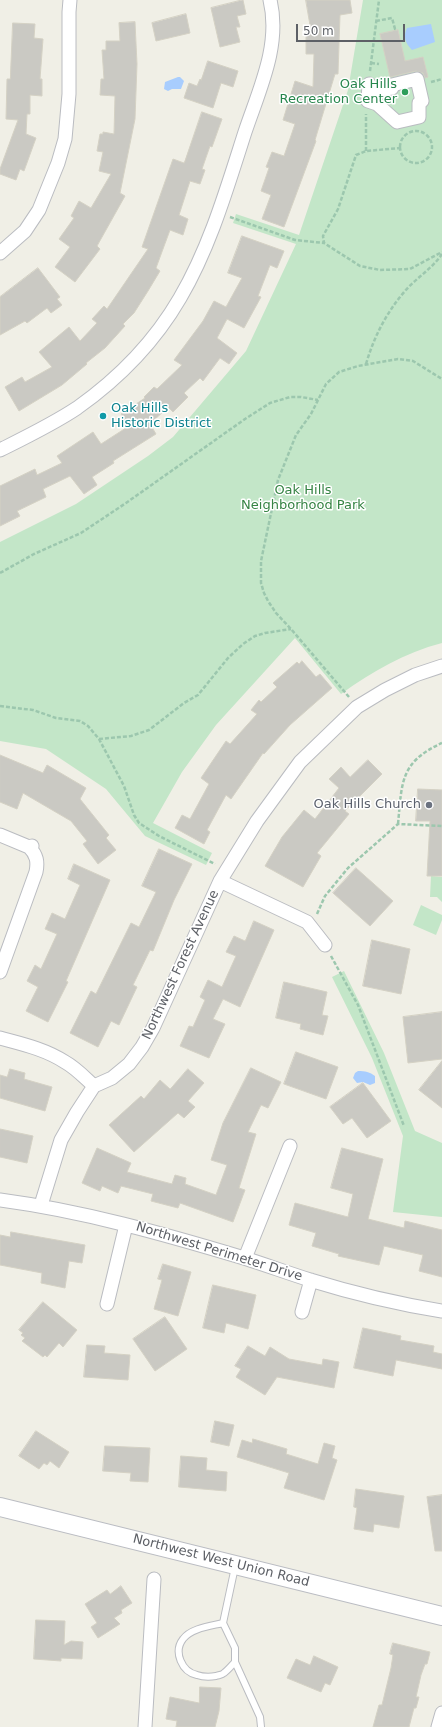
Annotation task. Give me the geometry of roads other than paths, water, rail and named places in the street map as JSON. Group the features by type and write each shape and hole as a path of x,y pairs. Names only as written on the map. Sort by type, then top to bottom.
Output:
{"street":[{"path":"0,253 25,231 38,210 58,163 65,139 69,94 70,0"},
{"path":"0,450 77,408 120,372 164,323 180,297 203,252 218,212 268,60 274,29 270,0"},
{"path":"417,79 422,101 419,103 419,117 397,122 377,104 368,101 369,84 371,88 378,90 392,88 392,85 417,79"},
{"name":"Northwest Forest Avenue","path":"94,1086 112,1078 129,1064 142,1047 153,1028 223,875 256,821 300,762 357,707 385,690 415,675 442,666"},
{"path":"0,835 31,847 38,862 36,872 0,972"},
{"name":"Northwest Forest Avenue","path":"223,875 307,922 325,946"},
{"path":"0,1038 37,1048 53,1055 66,1062 94,1086 61,1140 41,1205"},
{"path":"245,1258 290,1146"},
{"name":"Northwest Perimeter Drive","path":"0,1200 41,1205 126,1225 245,1258 311,1280 369,1296 442,1311"},
{"name":"Northwest Perimeter Drive","path":"107,1304 126,1225"},
{"name":"Northwest Perimeter Drive","path":"302,1312 311,1280"},
{"name":"Northwest West Union Road","path":"0,1507 442,1616"},
{"path":"145,1727 154,1579"},
{"path":"438,1727 442,1713"}],"lane":[{"path":"236,1564 223,1623 235,1648 235,1662 260,1717 261,1727"},
{"path":"223,1623 202,1628 183,1638 179,1656 184,1667 196,1675 209,1677 224,1674 235,1662"}],"water":[{"path":"431,24 435,42 412,50 405,39 407,28"},
{"path":"178,77 184,81 181,89 172,89 168,91 164,89 165,82"},
{"path":"358,1071 367,1072 375,1076 375,1083 370,1085 363,1082 357,1083 353,1078 355,1073"}],"place":[{"name":"Oak Hills Recreation Center","path":"405,92"},
{"name":"Oak Hills Historic District","path":"103,416"},
{"name":"Oak Hills Church","path":"429,805"}],"park label":[{"name":"Oak Hills Neighborhood Park","path":"303,498"}]}
